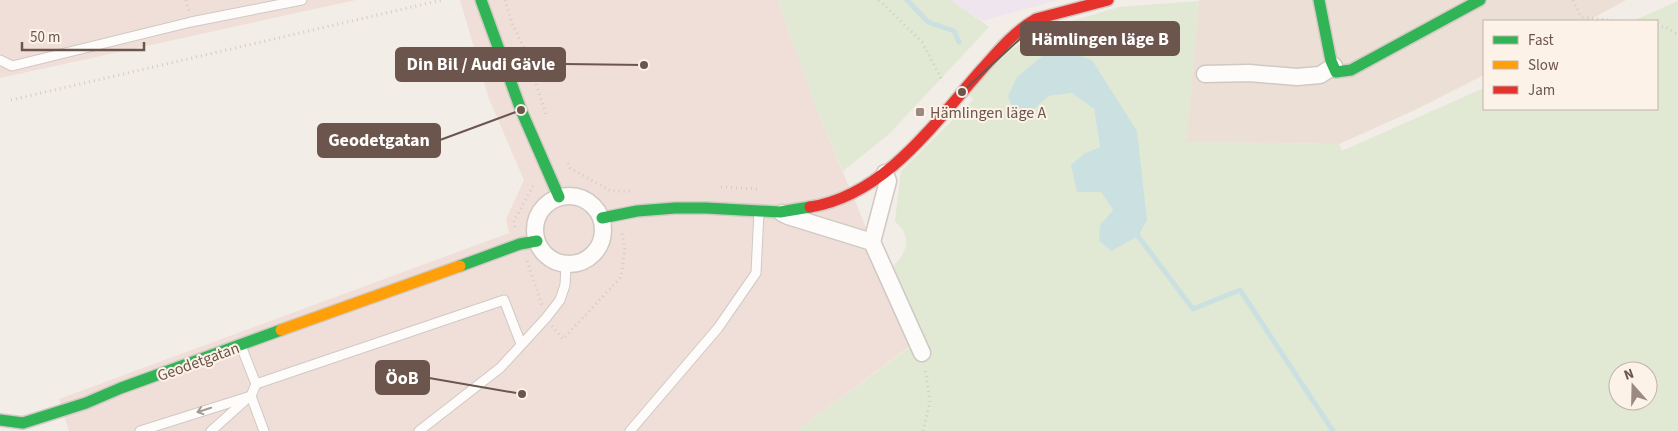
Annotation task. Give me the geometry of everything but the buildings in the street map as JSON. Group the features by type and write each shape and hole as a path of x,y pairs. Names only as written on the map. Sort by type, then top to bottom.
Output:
{"street":[{"path":"481,0 521,110 559,198"},
{"path":"602,218 618,214 675,208 780,212 817,206 853,194 905,156 1006,42 1026,24 1036,19 1108,0"},
{"path":"1319,0 1324,28 1336,72 1351,70 1480,0"},
{"path":"1204,74 1249,73 1297,77 1320,76 1334,66"},
{"path":"885,172 888,181 872,242 922,352"},
{"path":"569,196 580,197 593,205 602,218 604,228 600,247 585,261 576,264 556,262 541,250 537,241 536,220 549,202 559,198 569,196"},
{"path":"780,212 872,242"},
{"name":"Geodetgatan","path":"37,431 86,403 120,388 520,244 537,241"},
{"name":"Geodetgatan","path":"0,420 23,423 86,403"}],"lane":[{"path":"0,60 12,66 192,22 302,0"},
{"path":"630,431 718,328 756,273 759,211"},
{"path":"419,431 500,368 546,318 560,300 565,285 566,264"},
{"path":"256,384 504,300 521,344"},
{"path":"211,431 251,396 256,384 241,346"},
{"path":"140,431 251,396"},
{"path":"251,396 264,431"}],"path":[{"path":"11,100 442,0"},
{"path":"505,0 512,23 531,66 548,122"},
{"path":"880,0 922,42 942,82"},
{"path":"1573,0 1581,17 1609,20"},
{"path":"1658,26 1666,27 1678,35"},
{"path":"937,88 949,75"},
{"path":"567,161 570,168 611,191 639,190"},
{"path":"714,188 733,187 762,190"},
{"path":"546,318 564,339 621,277 625,250 618,214 611,191"},
{"path":"922,352 930,402 922,431"}],"shaded area":[{"path":"0,0 356,0 0,78"},
{"path":"460,0 778,0 815,105 872,242 917,341 796,431 69,431 59,399 509,233 506,219 524,180 489,99"},
{"path":"951,0 1058,0 982,21"},
{"path":"1199,0 1626,0 1590,20 1483,20 1483,76 1415,110 1339,144 1186,142"},
{"path":"1053,47 1092,60 1137,131 1147,220 1138,236 1111,251 1099,241 1100,225 1113,210 1101,192 1077,192 1071,165 1085,153 1100,147 1094,109 1072,93 1049,96 1031,111 1013,109 1008,96 1017,77"}],"green space":[{"path":"778,0 951,0 989,27 889,134 843,171 815,105"},
{"path":"1199,1 1186,142 1339,144 1342,151 1483,88 1483,110 1658,110 1658,20 1635,20 1678,1 1678,431 796,431 917,342 886,273 903,254 906,243 903,230 895,221 901,171 974,99 967,94 1011,49 1059,25 1119,7","holes":["1092,60 1138,236 1100,225 1113,210 1101,192 1085,153 1100,147 1094,109 1072,93 1049,96"]}],"waterway":[{"path":"907,0 928,22 954,31 959,42"},
{"path":"1137,230 1138,236 1193,309 1240,290 1333,431"}],"traffic: fast":[{"path":"481,0 521,110 559,197"},
{"path":"1319,0 1331,61 1336,72 1351,70 1480,0"},
{"path":"602,218 637,211 675,208 780,212 810,207"},
{"path":"460,266 520,244 537,241"},
{"path":"0,420 23,423 86,403 121,388 281,330"}],"traffic: slow":[{"path":"281,330 460,266"}],"traffic: jam":[{"path":"810,207 837,200 862,188 885,172 927,133 1001,48 1028,24 1036,19 1108,0"}],"place":[{"name":"Din Bil / Audi Gävle","path":"644,65"},
{"name":"Hämlingen läge B","path":"962,92"},
{"name":"Geodetgatan","path":"521,110"},
{"name":"Hämlingen läge A","path":"920,112"},
{"name":"ÖoB","path":"522,394"}]}
